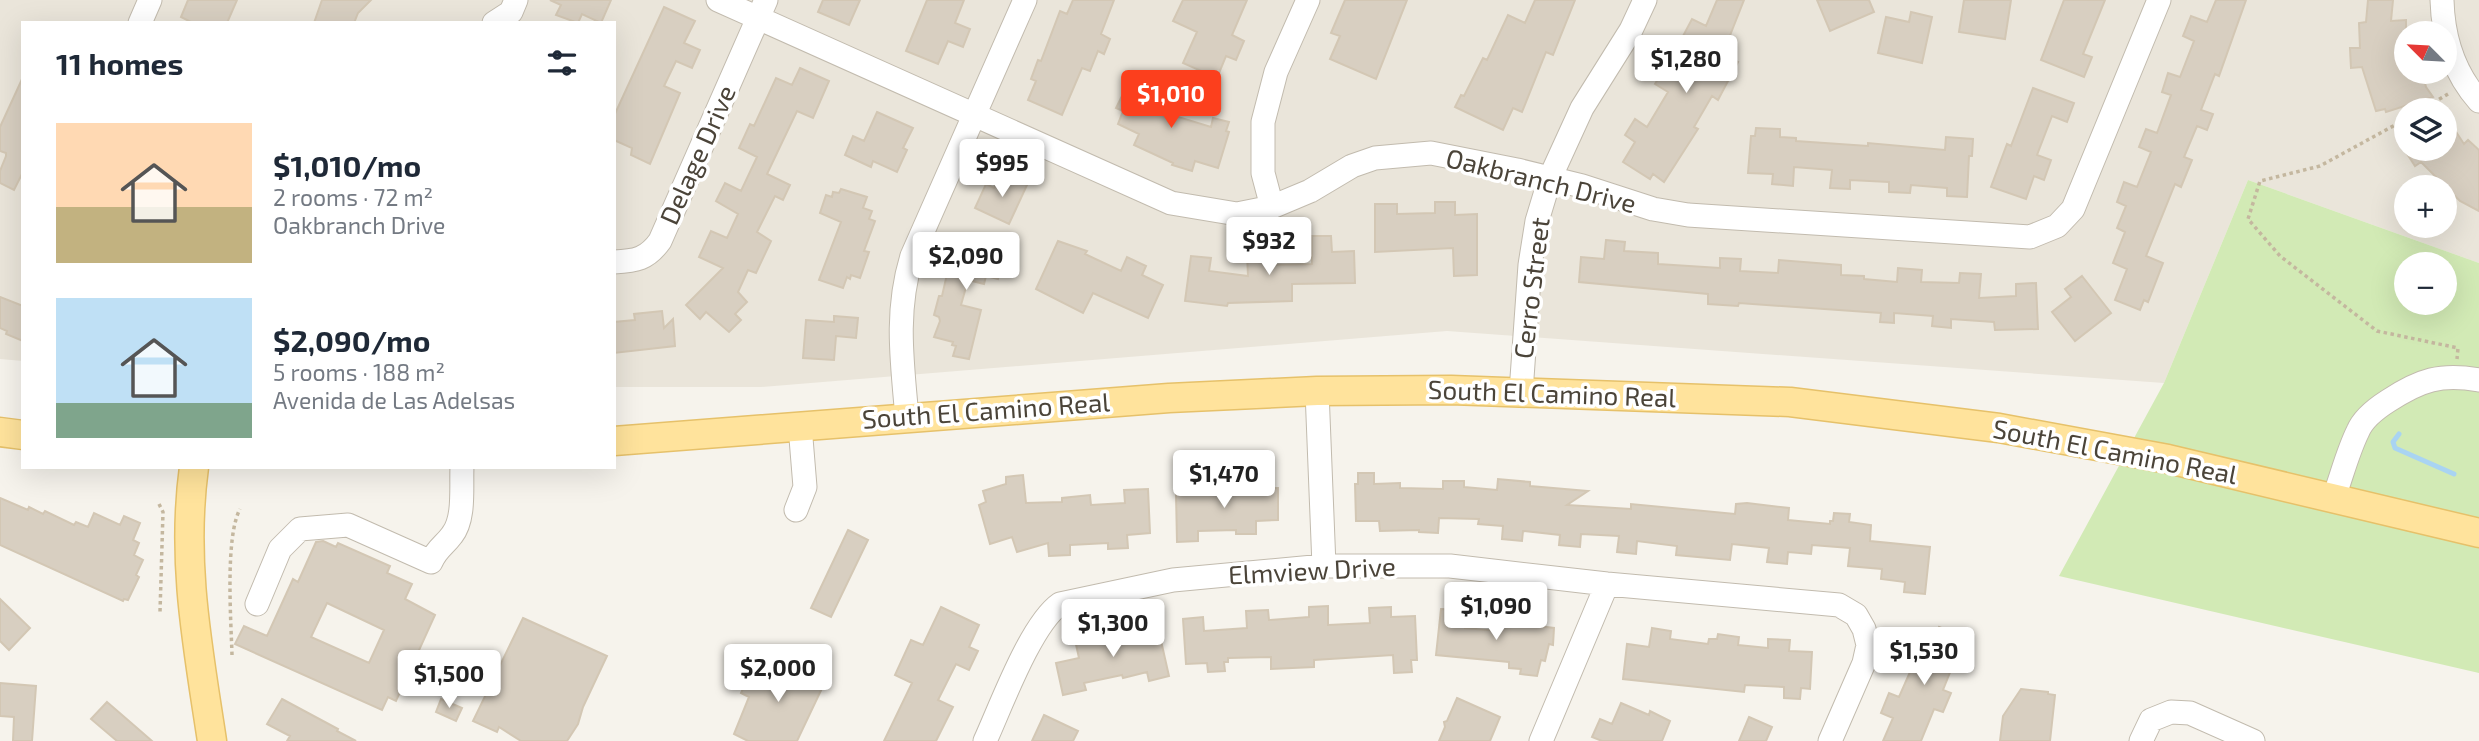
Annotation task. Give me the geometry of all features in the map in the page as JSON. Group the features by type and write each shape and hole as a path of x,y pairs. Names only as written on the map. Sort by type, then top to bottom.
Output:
{"main road":[{"name":"South El Camino Real","path":"616,441 1169,397 1317,390 1451,390 1790,402 1986,427 2168,459 2479,533"},
{"path":"0,432 21,435"},
{"path":"194,469 189,506 190,598 212,741"}],"street":[{"path":"141,21 150,0"},
{"path":"497,21 511,12 516,0"},
{"name":"Oakbranch Drive","path":"718,0 762,9 973,115 1171,203 1237,214 1272,206 1310,191 1352,166 1375,158 1430,153 1550,178 1653,209 1688,215 2030,237 2057,226 2074,209 2158,0"},
{"path":"907,417 900,335 905,280 912,256 1025,0"},
{"path":"1272,206 1263,173 1263,122 1276,72 1308,0"},
{"name":"Cerro Street","path":"1521,392 1530,265 1537,221 1550,178 1582,108 1631,30 1645,0"},
{"path":"2442,0 2442,24 2451,52 2466,87 2479,101"},
{"name":"Delage Drive","path":"616,262 637,261 651,253 660,241 762,9"},
{"path":"2334,497 2358,429 2376,409 2419,382 2438,377 2479,380"},
{"path":"1317,390 1324,566"},
{"path":"796,510 805,487 800,426"},
{"path":"257,604 280,549 300,529 348,526 431,562 438,548 454,534 460,514 463,469"},
{"name":"Elmview Drive","path":"985,741 1037,629 1060,604 1173,580 1324,566 1450,566 1607,584 1839,605 1856,615 1864,629 1868,645 1864,663 1830,741"},
{"path":"1541,741 1607,584"},
{"path":"2141,741 2151,720 2172,712 2190,713 2253,741"}],"path":[{"path":"2441,98 2450,93"},
{"path":"2394,126 2320,166 2260,181 2248,219 2280,256 2377,331 2458,348 2457,359"},
{"path":"159,505 163,512 160,612"},
{"path":"232,655 231,553 234,520 240,509"}],"shaded area":[{"path":"0,0 2479,0 2479,263 2457,255 2457,252 2448,252 2409,238 2457,238 2457,175 2394,175 2394,232 2248,180 2164,383 1447,331 761,387 616,387 616,21 21,21 21,361 0,359"}],"green space":[{"path":"2248,180 2394,232 2394,238 2409,238 2448,252 2394,252 2394,315 2457,315 2457,255 2479,263 2479,673 2059,576 2164,383"}],"building":[{"path":"188,0 237,0 228,21 189,21 181,17"},
{"path":"322,0 371,0 358,13 355,21 315,21"},
{"path":"550,0 611,0 602,21 582,14 579,21 556,15 561,5"},
{"path":"823,0 860,0 849,25 818,12"},
{"path":"927,0 964,0 955,23 970,29 963,47 948,41 938,64 906,51"},
{"path":"1073,0 1114,0 1101,34 1110,39 1104,54 1098,51 1090,71 1082,68 1062,115 1028,100 1036,81 1031,79 1038,60 1041,61 1060,11 1067,14"},
{"path":"1183,0 1247,0 1232,35 1244,41 1236,60 1226,56 1217,78 1183,63 1197,32 1173,21"},
{"path":"1345,0 1407,0 1376,79 1330,59 1340,36 1331,33"},
{"path":"1535,0 1575,0 1553,55 1546,52 1522,112 1513,108 1503,130 1455,107 1461,95 1464,96 1483,58 1487,60 1508,15 1525,23"},
{"path":"1717,0 1744,0 1729,38 1734,41 1726,56 1738,62 1718,100 1712,96 1694,127 1698,129 1664,182 1653,174 1650,179 1623,162 1635,142 1625,135 1635,119 1647,127 1668,92 1655,84 1665,68 1680,77 1697,44 1683,36 1692,19 1706,26"},
{"path":"1817,0 1869,0 1874,12 1830,31"},
{"path":"1964,0 2011,0 2005,39 1959,32"},
{"path":"2064,0 2105,0 2083,54 2092,57 2084,77 2041,60"},
{"path":"2216,0 2246,0 2219,76 2215,74 2201,110 2213,114 2207,130 2197,126 2184,157 2192,160 2181,187 2175,184 2146,256 2163,263 2148,302 2144,300 2140,310 2115,300 2127,269 2113,263 2125,232 2117,228 2126,206 2117,202 2124,182 2137,187 2151,152 2139,147 2146,129 2157,133 2171,95 2162,92 2168,73 2180,77 2194,41 2183,36 2191,16 2207,22"},
{"path":"2368,0 2393,0 2391,21 2406,20 2394,21 2394,84 2425,84 2433,97 2394,98 2394,109 2376,111 2362,67 2351,68 2350,48 2360,48 2359,23 2366,22"},
{"path":"664,7 695,21 684,43 700,50 692,68 676,61 664,86 680,93 650,164 631,155 632,148 616,141 616,112"},
{"path":"1911,12 1932,17 1922,63 1878,53 1886,17 1909,22"},
{"path":"800,68 829,81 813,118 797,111 767,174 790,185 783,200 775,196 757,232 771,241 756,273 748,270 738,292 747,302 735,314 741,320 729,332 706,312 700,319 686,305 723,268 699,257 711,231 727,238 738,214 716,201 725,183 741,191 757,157 739,148 750,124 754,126 776,78 792,85"},
{"path":"21,81 21,176 14,190 0,183 0,171 6,153 0,151 0,127"},
{"path":"1138,84 1184,105 1178,117 1211,127 1213,118 1229,122 1226,131 1229,132 1218,168 1195,161 1192,171 1172,165 1173,163 1134,145 1139,134 1118,124 1123,111 1116,108 1124,92 1134,95"},
{"path":"2033,88 2074,103 2067,122 2052,116 2037,155 2051,160 2044,180 2034,176 2026,199 1991,187 2007,144 2011,146"},
{"path":"877,112 913,128 903,148 907,150 897,172 873,161 871,167 845,155 853,136 864,141"},
{"path":"1756,128 1780,129 1780,137 1796,138 1796,141 1868,146 1868,143 1945,150 1946,137 1973,139 1972,156 1969,156 1967,197 1947,196 1947,188 1911,185 1910,193 1889,192 1889,182 1850,180 1850,189 1830,188 1832,170 1794,167 1793,186 1772,184 1773,174 1748,173 1751,136 1755,136"},
{"path":"2457,133 2464,144 2468,140 2479,150 2479,211 2457,198 2457,175 2434,175 2421,162 2415,166 2412,161 2457,161"},
{"path":"1004,174 1027,185 1009,224 975,208 986,184 994,188"},
{"path":"841,189 867,197 863,208 872,211 869,219 875,221 864,251 869,252 860,278 851,275 850,279 847,277 843,288 819,280 841,222 820,213 826,195 832,197 833,192 839,193"},
{"path":"1435,202 1455,202 1455,215 1477,214 1477,275 1454,276 1453,248 1375,252 1375,204 1397,204 1397,214 1435,213"},
{"path":"974,234 1006,241 998,279 986,276 984,284 968,280 961,305 981,310 969,359 953,356 956,346 952,345 953,342 934,337 940,321 939,317 934,315 939,296 942,296 953,248 970,252"},
{"path":"1312,236 1331,236 1332,252 1354,251 1355,283 1292,284 1292,301 1228,303 1227,306 1185,301 1191,256 1211,258 1209,271 1248,276 1247,254 1269,254 1269,265 1312,264"},
{"path":"1606,240 1625,242 1624,251 1658,253 1658,264 1720,268 1720,258 1741,259 1740,271 1778,273 1779,260 1841,265 1841,275 1897,282 1898,268 1922,270 1921,282 1959,283 1960,273 1981,274 1979,298 2016,296 2016,284 2036,283 2038,329 1995,330 1994,322 1951,319 1951,328 1932,326 1933,316 1894,313 1894,323 1880,322 1881,313 1739,303 1738,306 1708,304 1708,294 1579,282 1581,257 1604,259"},
{"path":"1058,241 1087,251 1085,254 1121,271 1127,257 1146,266 1142,275 1163,285 1148,318 1093,293 1083,313 1036,289"},
{"path":"2082,276 2111,313 2075,341 2052,312 2071,297 2065,289"},
{"path":"0,297 21,305 21,340 6,334 7,331 0,328"},
{"path":"662,311 664,328 673,319 675,346 616,353 616,322 635,320 634,314"},
{"path":"834,316 858,318 856,338 836,336 834,360 803,358 806,320 834,322"},
{"path":"1358,473 1374,473 1374,484 1400,483 1400,488 1443,489 1443,481 1464,481 1464,487 1497,490 1498,479 1530,482 1530,486 1588,491 1567,505 1631,509 1631,504 1735,514 1736,504 1747,503 1789,508 1788,520 1830,524 1834,513 1850,514 1849,522 1871,525 1870,541 1930,547 1925,594 1904,592 1905,582 1881,579 1882,569 1848,566 1850,548 1812,545 1811,554 1788,552 1787,564 1767,562 1769,548 1732,544 1730,560 1676,555 1677,546 1637,541 1636,554 1617,552 1619,536 1581,534 1580,547 1559,545 1560,535 1523,531 1522,541 1502,539 1503,526 1478,524 1479,519 1439,518 1438,533 1419,530 1380,531 1379,521 1356,521 1355,484 1358,484"},
{"path":"1023,475 1026,503 1062,502 1062,498 1090,495 1091,505 1125,503 1124,490 1148,489 1150,533 1127,535 1128,548 1108,549 1108,543 1070,545 1070,555 1049,556 1048,543 1017,552 1012,537 990,544 979,505 986,502 983,491 1006,484 1006,477"},
{"path":"1221,478 1221,489 1278,488 1278,520 1256,521 1256,534 1236,534 1236,530 1198,531 1198,541 1177,542 1176,494 1199,494 1199,479"},
{"path":"0,498 28,510 29,507 43,514 45,511 74,525 76,522 88,527 94,513 120,525 124,516 140,523 133,540 139,543 134,555 143,560 136,575 139,577 128,600 123,601 0,545"},
{"path":"848,530 868,540 831,617 811,608"},
{"path":"323,541 336,547 338,543 390,566 387,573 412,584 405,599 435,615 396,701 388,697 382,710 235,644 244,626 267,636 293,579 298,582 316,542","holes":["327,603 384,630 369,663 311,637"]},
{"path":"0,599 30,628 9,650 0,641"},
{"path":"1328,606 1328,625 1370,623 1369,608 1391,607 1391,617 1415,616 1417,660 1411,660 1412,672 1394,673 1393,655 1314,660 1314,667 1271,669 1271,657 1228,658 1228,662 1224,662 1225,671 1208,672 1207,663 1186,664 1183,619 1203,617 1204,631 1247,628 1246,611 1268,610 1269,620 1309,617 1309,607"},
{"path":"941,607 979,625 969,647 978,651 969,670 956,664 938,700 953,707 936,741 884,741 912,683 895,675 911,640 923,645"},
{"path":"1441,609 1460,610 1459,621 1465,622 1465,628 1498,631 1500,614 1521,616 1520,624 1554,628 1553,645 1549,644 1545,661 1541,660 1537,676 1520,674 1521,669 1509,668 1509,662 1436,655"},
{"path":"523,618 607,656 578,724 567,741 521,741 499,727 497,732 473,721"},
{"path":"1939,627 1965,637 1963,644 1970,647 1963,663 1955,660 1943,690 1951,693 1943,712 1934,709 1921,741 1883,741 1893,718 1881,713 1889,693 1899,697 1914,663 1909,661 1916,642 1930,648"},
{"path":"1133,628 1135,638 1159,632 1169,676 1149,681 1147,672 1123,678 1122,675 1084,683 1086,690 1063,695 1056,663 1079,658 1075,640"},
{"path":"1652,628 1671,631 1670,639 1708,644 1709,639 1717,639 1718,634 1739,637 1738,645 1768,648 1768,639 1790,640 1789,651 1812,652 1810,689 1801,688 1800,699 1784,698 1784,687 1745,685 1744,692 1623,679 1627,644 1649,647"},
{"path":"768,659 789,669 790,666 799,670 801,668 816,674 816,678 825,682 797,741 748,741 734,734 749,697 741,693 750,674 760,678"},
{"path":"0,683 36,686 32,741 13,741 14,717 0,716"},
{"path":"2021,689 2055,695 2050,741 2000,741 2003,716"},
{"path":"1457,698 1500,717 1490,741 1439,741 1445,727 1444,722 1447,721"},
{"path":"282,699 356,741 287,741 290,736 267,724"},
{"path":"441,699 462,708 456,721 436,712"},
{"path":"107,702 152,741 117,741 91,719"},
{"path":"1621,703 1649,715 1650,711 1670,721 1662,741 1602,741 1592,737 1600,719 1612,724"},
{"path":"1044,715 1078,731 1073,741 1032,741"},
{"path":"1749,717 1772,727 1766,741 1739,741"}],"waterway":[{"path":"2399,434 2393,442 2395,448 2454,474"}]}
